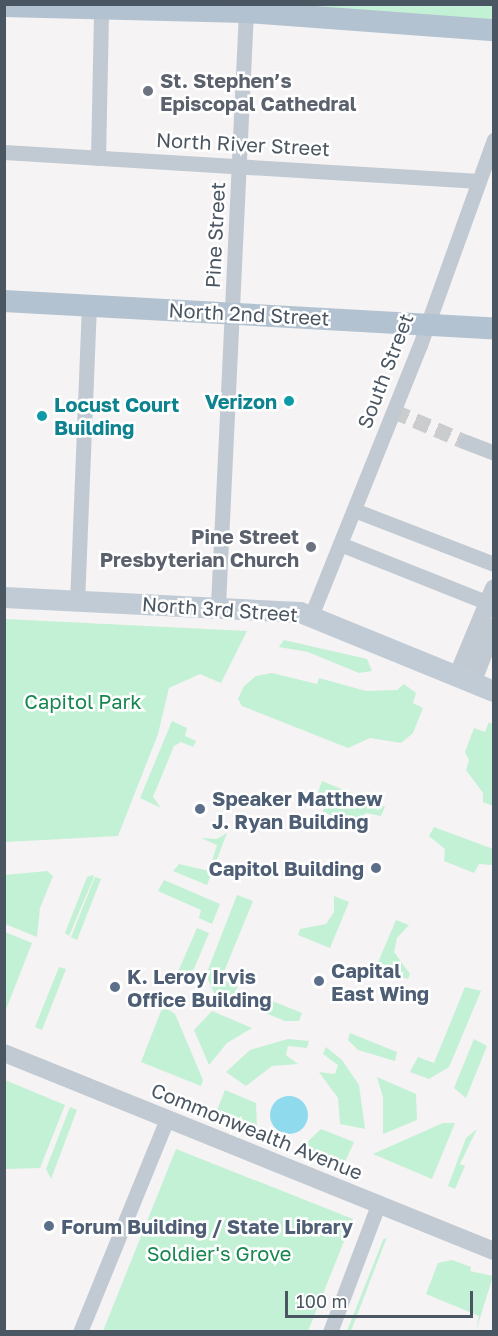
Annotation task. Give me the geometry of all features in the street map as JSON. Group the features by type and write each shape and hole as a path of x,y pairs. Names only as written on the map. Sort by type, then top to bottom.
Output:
{"main road":[{"path":"4,6 246,12 494,30"},
{"name":"North 2nd Street","path":"4,301 494,328"},
{"name":"North 3rd Street","path":"4,597 77,603 218,605 311,615 494,691"}],"street":[{"path":"98,158 102,9"},
{"name":"Pine Street","path":"218,605 241,165 246,12"},
{"name":"South Street","path":"311,615 426,325 494,140"},
{"name":"North River Street","path":"4,152 241,165 479,182"},
{"path":"77,603 88,305"},
{"path":"466,442 494,453"},
{"path":"354,510 494,564"},
{"path":"340,544 490,596 464,680"},
{"path":"464,680 494,627"},
{"name":"Commonwealth Avenue","path":"4,1053 494,1251"},
{"path":"80,1332 167,1119"},
{"path":"330,1332 378,1205"}],"green space":[{"path":"190,5 493,5 493,21"},
{"name":"Capitol Park","path":"5,619 247,631 221,683 200,674 169,688 158,734 118,836 5,842"},
{"path":"284,640 367,659 372,671 359,673 308,652 279,647"},
{"path":"272,673 317,684 319,678 366,691 397,690 404,684 416,693 413,703 423,708 413,733 401,743 370,738 348,748 242,706 238,699 244,686 256,676"},
{"path":"172,721 187,728 185,736 196,741 193,747 181,742 174,746 153,797 161,808 140,798"},
{"path":"489,722 493,725 493,806 483,802 483,793 466,770 469,760 465,752 474,728 485,732"},
{"path":"322,781 385,807 381,816 366,813 354,825 323,812 326,798 318,792"},
{"path":"434,827 493,849 493,865 479,864 474,873 444,861 445,849 429,836"},
{"path":"227,833 207,885 173,871 179,864 209,871 217,845 201,838 217,839"},
{"path":"47,871 53,876 40,908 37,937 5,924 5,875"},
{"path":"93,875 69,936 65,933 87,877"},
{"path":"95,877 101,879 77,940 71,937"},
{"path":"164,880 220,904 212,924 199,918 201,910 158,891"},
{"path":"237,895 253,901 221,979 238,986 231,1000 214,993 206,975"},
{"path":"334,896 349,902 330,948 298,935 300,929 326,924 334,912"},
{"path":"396,920 409,925 397,938 394,952 410,974 408,979 376,967"},
{"path":"197,928 209,933 188,983 174,981"},
{"path":"5,932 32,943 5,1012"},
{"path":"59,967 66,969 42,1030 35,1027"},
{"path":"465,987 481,991 449,1067 429,1079 410,1072 418,1057 434,1063"},
{"path":"257,995 302,1013 299,1021 285,1021 253,1008"},
{"path":"163,1006 175,1014 203,1080 201,1086 141,1062"},
{"path":"212,1011 252,1028 227,1043 209,1065 194,1030"},
{"path":"350,1033 397,1052 395,1061 358,1050 348,1040"},
{"path":"288,1039 309,1041 307,1048 288,1046 286,1055 298,1064 272,1066 246,1086 226,1072 250,1050"},
{"path":"474,1039 487,1046 466,1098 454,1088"},
{"path":"326,1047 342,1060 359,1085 365,1129 340,1124 338,1098 319,1072 335,1074 338,1065 323,1054"},
{"path":"377,1077 416,1094 417,1120 383,1134 383,1097"},
{"path":"5,1080 65,1105 40,1168 5,1169"},
{"path":"225,1090 256,1103 257,1129 216,1113"},
{"path":"70,1107 77,1110 51,1179 46,1169"},
{"path":"443,1123 455,1123 432,1179 373,1154"},
{"path":"321,1129 354,1142 344,1164 302,1147"},
{"path":"477,1129 460,1164 465,1166 455,1189 448,1186 466,1138"},
{"name":"Soldier's Grove","path":"176,1149 353,1219 308,1331 103,1331"},
{"path":"387,1237 351,1331 347,1331 383,1240"},
{"path":"452,1260 471,1267 470,1271 493,1276 476,1331 479,1316 426,1294 438,1263"}],"water":[{"path":"289,1096 303,1101 308,1115 303,1129 289,1134 275,1129 270,1115 275,1101"}],"tunnel":[{"path":"394,411 466,442"}],"place":[{"name":"St. Stephen’s Episcopal Cathedral","path":"148,91"},
{"name":"Verizon","path":"289,401"},
{"name":"Locust Court Building","path":"42,416"},
{"name":"Pine Street Presbyterian Church","path":"311,547"},
{"name":"Speaker Matthew J. Ryan Building","path":"200,809"},
{"name":"Capitol Building","path":"376,868"},
{"name":"Capital East Wing","path":"319,981"},
{"name":"K. Leroy Irvis Office Building","path":"115,987"},
{"name":"Forum Building / State Library","path":"49,1226"}]}
